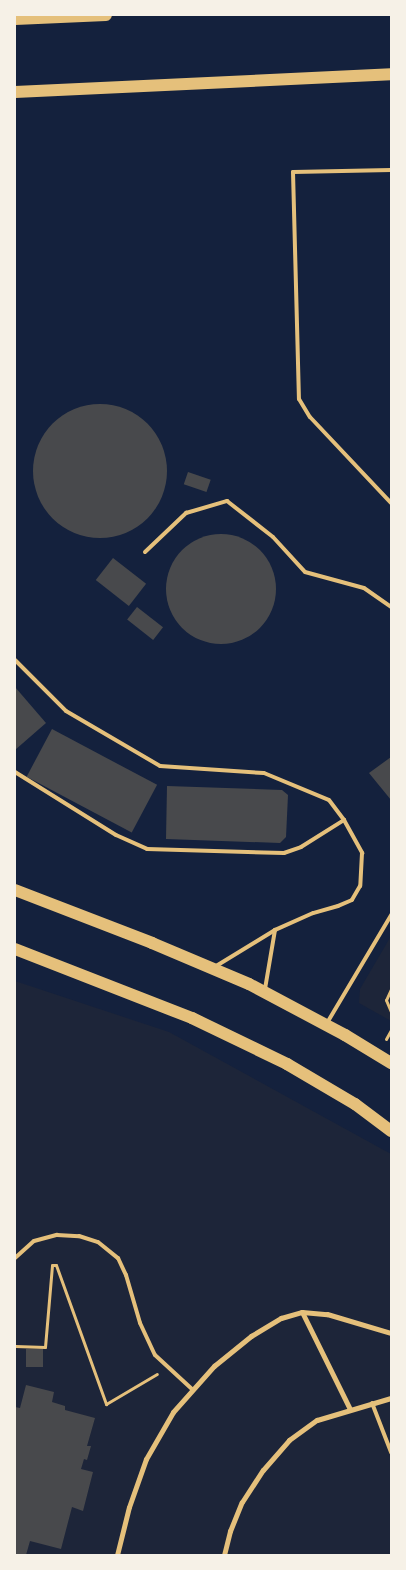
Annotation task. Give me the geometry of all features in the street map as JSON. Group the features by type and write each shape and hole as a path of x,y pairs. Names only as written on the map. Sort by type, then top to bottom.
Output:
{"main road":[{"path":"15,19 106,15"},
{"path":"15,92 391,74"},
{"path":"15,890 265,992 391,1063"},
{"path":"15,949 192,1018 287,1064 355,1104 391,1131"}],"street":[{"path":"117,1555 129,1506 146,1459 173,1412 214,1366 251,1336 281,1318 302,1312 326,1314 391,1333"},
{"path":"302,1312 350,1409"},
{"path":"224,1555 230,1531 242,1502 262,1470 289,1440 317,1420 391,1398"}],"lane":[{"path":"391,170 293,172 299,399 310,417 391,503"},
{"path":"145,552 186,512 227,501 273,538 305,572 364,588 391,607"},
{"path":"15,660 66,711 160,766 264,773 329,800 344,820 362,853 360,886 352,900 338,906 313,912 275,930 212,969"},
{"path":"15,772 116,835 147,849 284,853 301,847 344,820"},
{"path":"326,1025 391,915"},
{"path":"265,992 275,930"},
{"path":"15,1258 34,1241 57,1235 78,1236 98,1242 118,1258 126,1275 140,1323 155,1355 193,1390"},
{"path":"372,1403 391,1452"}],"path":[{"path":"391,989 386,1000 391,1012"},
{"path":"15,1346 45,1347 52,1265 56,1265 106,1404 168,1368"}],"shaded area":[{"path":"391,936 391,1021 359,1003 360,989"},
{"path":"15,981 169,1032 391,1154 391,1555 15,1555"}],"building":[{"path":"100,404 126,409 137,415 147,424 156,434 162,445 167,471 162,497 156,508 147,518 137,527 126,533 100,538 74,533 63,527 53,518 44,508 38,497 33,471 38,445 44,434 53,424 63,415 74,409"},
{"path":"188,472 211,480 206,492 184,484"},
{"path":"221,534 242,538 260,550 272,568 276,589 272,610 260,628 242,640 221,644 200,640 182,628 170,610 166,589 170,568 182,550 200,538"},
{"path":"113,558 146,584 129,606 96,580"},
{"path":"137,607 163,627 153,640 127,620"},
{"path":"15,687 46,723 15,750"},
{"path":"52,729 157,785 132,833 27,777"},
{"path":"391,757 391,800 369,773"},
{"path":"167,786 282,790 288,795 286,837 280,843 166,839"},
{"path":"26,1349 43,1349 43,1367 26,1367"},
{"path":"26,1385 54,1392 52,1402 65,1406 65,1410 95,1418 87,1446 91,1446 87,1460 84,1459 81,1469 93,1472 83,1511 72,1507 61,1549 30,1541 26,1555 15,1555 15,1407 20,1408"}]}
